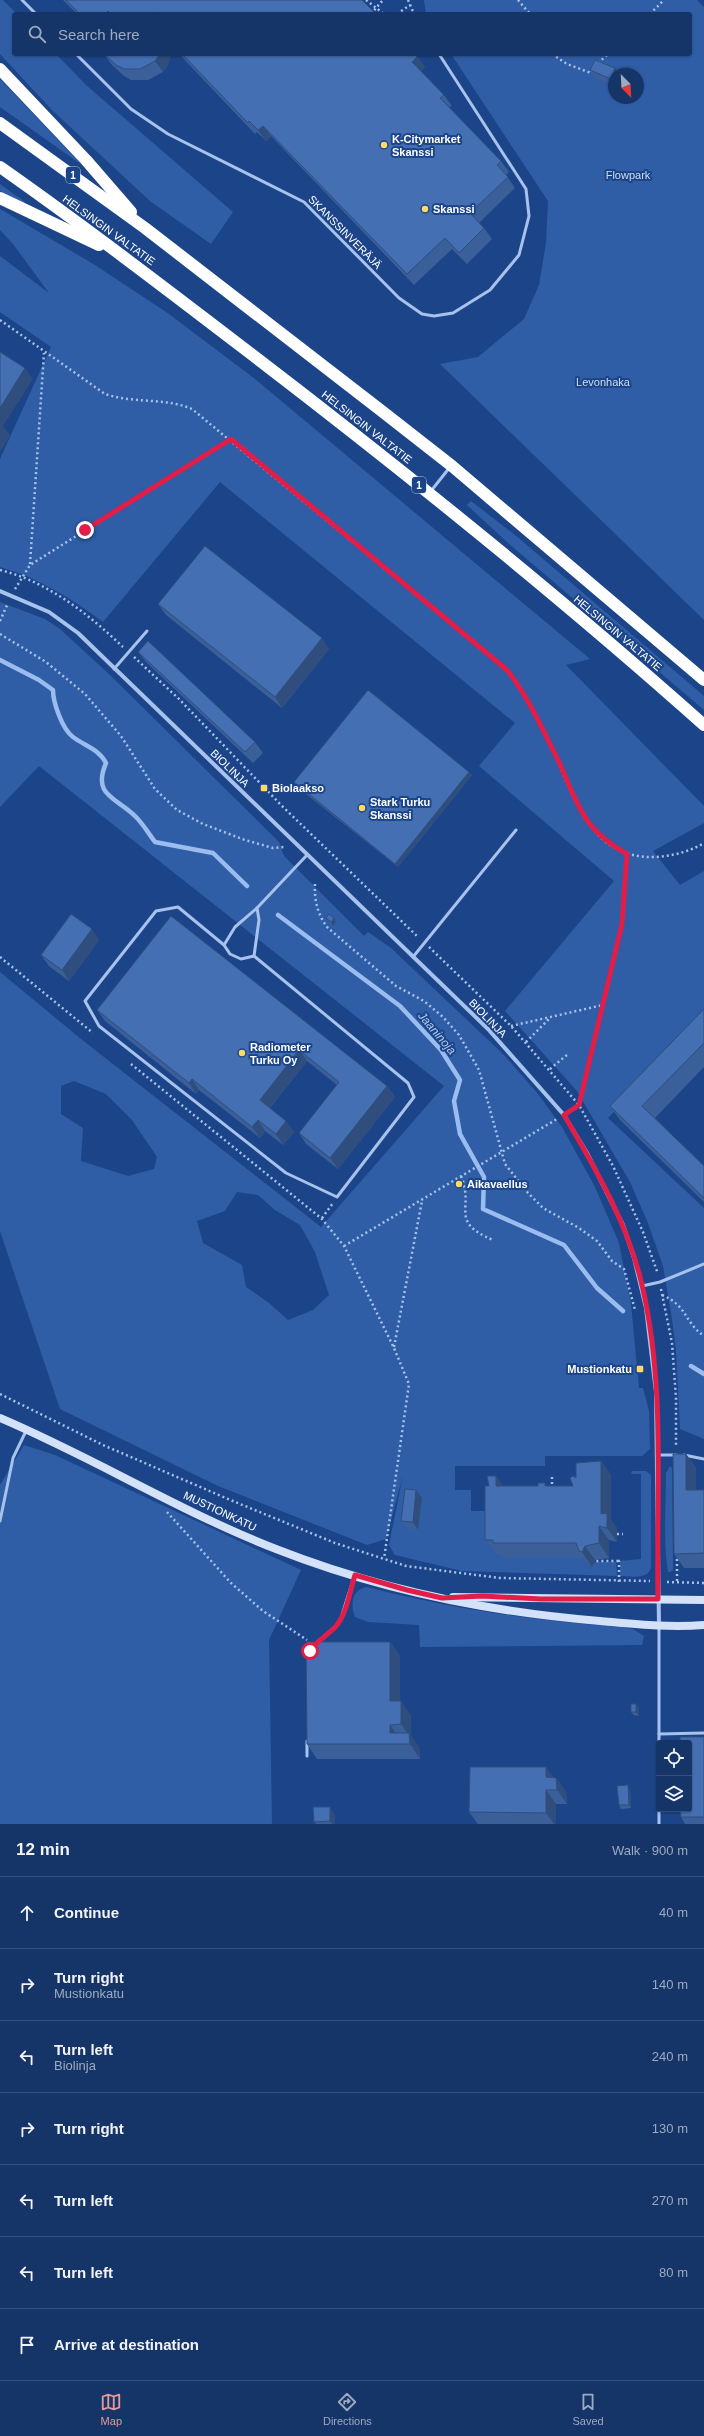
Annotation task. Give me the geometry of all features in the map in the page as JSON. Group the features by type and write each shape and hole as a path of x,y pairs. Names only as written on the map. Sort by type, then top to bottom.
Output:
{"highway":[{"path":"0,69 86,160 145,228"},
{"name":"HELSINGIN VALTATIE","path":"0,123 145,228 452,466 704,680"},
{"name":"HELSINGIN VALTATIE","path":"0,167 124,257 351,430 630,660 704,725"},
{"path":"0,198 124,257"}],"street":[{"name":"BIOLINJA","path":"0,591 31,603 64,622 488,1029 564,1115 587,1153 623,1225 642,1286 656,1392 659,1626"},
{"name":"MUSTIONKATU","path":"0,1418 26,1429 224,1526 276,1549 355,1575 407,1590 442,1598 528,1614 659,1626 704,1625"},
{"name":"MUSTIONKATU","path":"442,1598 482,1596 541,1599 704,1600"}],"lane":[{"path":"22,0 34,12"},
{"name":"SKANSSINVERÄJÄ","path":"78,56 131,109 168,134 304,202 399,298 422,314 434,316 453,313 490,290 519,255 529,216 526,189 439,56"},
{"path":"429,493 452,466"},
{"path":"114,669 147,631"},
{"path":"413,957 516,830"},
{"path":"224,945 234,927 257,908 307,855"},
{"path":"178,907 224,945 230,954 241,959 254,956 408,1083 414,1097 337,1198 286,1173 99,1026 85,1001 156,911 178,907"},
{"path":"254,956 259,920 257,908"},
{"path":"642,1286 660,1282 704,1264"},
{"path":"0,1521 13,1458 26,1429"},
{"path":"658,1455 676,1455 704,1459"},
{"path":"313,1646 336,1626 342,1618 355,1575"},
{"path":"659,1626 659,1740"},
{"path":"659,1734 704,1733"},
{"path":"307,1734 307,1756"},
{"path":"659,1812 659,1824"}],"path":[{"path":"366,0 382,12"},
{"path":"373,12 383,0"},
{"path":"408,0 413,12"},
{"path":"518,0 528,12"},
{"path":"652,12 664,0"},
{"path":"400,12 410,5"},
{"path":"555,56 567,64 591,73 600,60 605,56"},
{"path":"0,320 44,353 105,394 122,400 178,403 192,409 231,439 507,670 523,692 557,759 579,809 598,835 627,854 664,857 677,854 704,843"},
{"path":"24,576 30,565 44,353"},
{"path":"30,565 231,439"},
{"path":"0,570 24,576 41,584 98,623 179,698 274,798"},
{"path":"0,634 46,662 85,694 121,736 155,789 177,810 203,824 245,840 273,848 284,848"},
{"path":"344,1246 579,1105 622,924 627,854"},
{"path":"315,884 314,893 321,921 396,986 424,1000 443,1017 459,1035 479,1070 505,1164 543,1208 579,1228 597,1241 612,1261 624,1269 635,1310"},
{"path":"0,957 98,1038"},
{"path":"511,1026 603,1005"},
{"path":"526,1042 550,1017"},
{"path":"550,1069 568,1054"},
{"path":"130,1063 322,1218 344,1246 394,1348 408,1384 384,1559"},
{"path":"461,1176 464,1183 468,1222 474,1232 493,1240"},
{"path":"322,1218 337,1198"},
{"path":"394,1348 422,1200"},
{"path":"676,1455 676,1398 672,1343 662,1294 676,1301 691,1326 704,1336"},
{"path":"0,1394 103,1445 220,1496 335,1542 406,1566 500,1578 704,1583"},
{"path":"551,1494 552,1476"},
{"path":"164,1509 231,1583 263,1612 313,1646"},
{"path":"617,1534 623,1534"},
{"path":"677,1550 677,1582"},
{"path":"590,1558 595,1561 623,1560"},
{"path":"619,1561 619,1582"}],"green space":[{"path":"0,0 3,0 15,12 12,12 12,56 58,56 86,85 233,212 211,244 150,201 52,110 0,54"},
{"name":"Levonhaka","path":"424,0 697,0 704,7 704,620 440,364 478,357 524,319 539,285 546,243 548,201 452,56 692,56 692,12 426,12"},
{"path":"0,79 82,165 0,107"},
{"path":"0,184 25,202 24,204 0,191"},
{"path":"0,209 95,265 169,314 255,379 590,659 566,665 704,806 704,823 653,851 680,885 704,871 704,1021 608,1118 704,1208 704,1439 680,1429 676,1350 663,1266 648,1223 630,1182 577,1091 505,1011 614,881 479,766 515,723 220,482 103,622 79,605 41,583 0,567 0,459 51,347 0,312 0,256 49,293 13,244 0,230"},
{"path":"471,501 515,535 704,696 704,710 508,543 467,505"},
{"path":"0,602 45,619 60,629 110,675 279,842 284,856 364,936 368,932 391,948 504,1055 538,1094 562,1127 595,1187 619,1243 631,1304 639,1388 643,1388 649,1411 650,1449 642,1456 545,1456 545,1466 455,1466 455,1490 471,1490 471,1511 495,1511 503,1558 586,1558 591,1567 595,1562 616,1562 617,1576 462,1571 395,1555 389,1545 403,1475 386,1539 367,1545 218,1486 60,1409 0,1231 0,972 81,1039 321,1227 444,1086 39,766 0,807","holes":["74,1081 106,1094 132,1120 157,1157 154,1169 128,1176 81,1161 83,1128 61,1114 61,1086","237,1192 258,1195 275,1210 300,1225 315,1252 329,1295 313,1310 288,1320 269,1303 246,1287 242,1265 203,1243 197,1221 225,1211"]},
{"path":"24,1445 55,1455 301,1570 269,1640 272,1824 0,1824 0,1485"},
{"path":"670,1466 672,1468 673,1570 668,1572 665,1535 666,1473"},
{"path":"632,1471 646,1471 651,1475 651,1568 646,1574 634,1577 620,1576 620,1561 641,1559 641,1474 631,1474"},
{"path":"367,1587 462,1608 526,1618 622,1627 633,1629 644,1636 642,1645 420,1647 419,1625 368,1622 355,1617 353,1612 353,1603 355,1594 362,1588"}],"building":[{"path":"66,0 362,0 374,12 108,11 78,12"},
{"path":"106,56 159,56 155,61 140,69 124,69 116,65"},
{"path":"184,56 416,56 412,62 444,95 440,98 501,161 497,165 508,177 470,213 484,228 459,253 445,238 407,274 263,126 258,130 249,121 248,123"},
{"path":"595,60 615,68 608,68 608,78 590,70"},
{"path":"0,352 25,368 0,408"},
{"path":"205,546 322,638 275,697 158,604"},
{"path":"148,641 255,742 245,752 138,652"},
{"path":"368,690 469,772 395,864 294,782"},
{"path":"71,914 92,929 62,970 41,955"},
{"path":"329,914 334,918 331,922 326,918"},
{"name":"Radiometer Turku Oy","path":"171,916 387,1086 330,1158 299,1133 339,1082 299,1050 260,1100 286,1121 276,1134 258,1120 252,1127 192,1079 189,1083 97,1010"},
{"path":"704,1009 704,1043 642,1106 704,1166 704,1198 610,1106"},
{"path":"673,1454 686,1454 686,1490 704,1490 704,1553 674,1554"},
{"path":"601,1461 601,1514 607,1513 607,1528 599,1526 599,1543 585,1546 582,1552 579,1551 576,1543 493,1543 493,1540 485,1540 485,1486 489,1486 487,1476 496,1476 496,1486 538,1486 538,1483 545,1483 545,1486 573,1486 570,1478 573,1476 576,1478 576,1463"},
{"path":"405,1489 416,1490 413,1522 401,1521"},
{"path":"306,1642 390,1642 390,1701 401,1701 401,1724 390,1725 390,1733 409,1733 410,1744 307,1744"},
{"path":"631,1704 636,1704 636,1712 631,1712"},
{"path":"680,1737 704,1737 704,1817 681,1817 680,1812 692,1812 692,1740 680,1740"},
{"path":"470,1767 546,1767 546,1777 556,1778 557,1790 546,1790 546,1813 469,1812"},
{"path":"628,1785 629,1805 619,1805 617,1786"},
{"path":"313,1807 330,1807 330,1821 314,1822"}],"waterway":[{"name":"Jaaninoja","path":"0,660 39,680 53,690 59,715 65,728 73,737 100,754 106,763 102,774 102,783 108,795 136,817 155,842 213,853 247,886"},
{"name":"Jaaninoja","path":"278,915 400,1006 441,1050 460,1080 454,1101 460,1134 484,1177 483,1209 564,1245 597,1288 623,1311"},
{"name":"Jaaninoja","path":"691,1366 704,1374"}],"place":[{"name":"K-Citymarket Skanssi","path":"384,145"},
{"name":"Skanssi","path":"425,209"},
{"name":"Biolaakso","path":"264,788"},
{"name":"Stark Turku Skanssi","path":"362,808"},
{"name":"Radiometer Turku Oy","path":"242,1053"},
{"name":"Aikavaellus","path":"459,1184"},
{"name":"Mustionkatu","path":"640,1369"}],"route":[{"path":"85,530 231,439 507,670 523,692 557,759 565,781 588,823 598,835 610,845 627,854 622,924 579,1105 564,1115 587,1153 623,1225 642,1286 651,1342 656,1392 658,1436 658,1599 541,1599 482,1596 442,1598 407,1590 355,1575 342,1618 336,1626 314,1644 310,1651"}],"park label":[{"name":"Flowpark","path":"628,175"}]}
